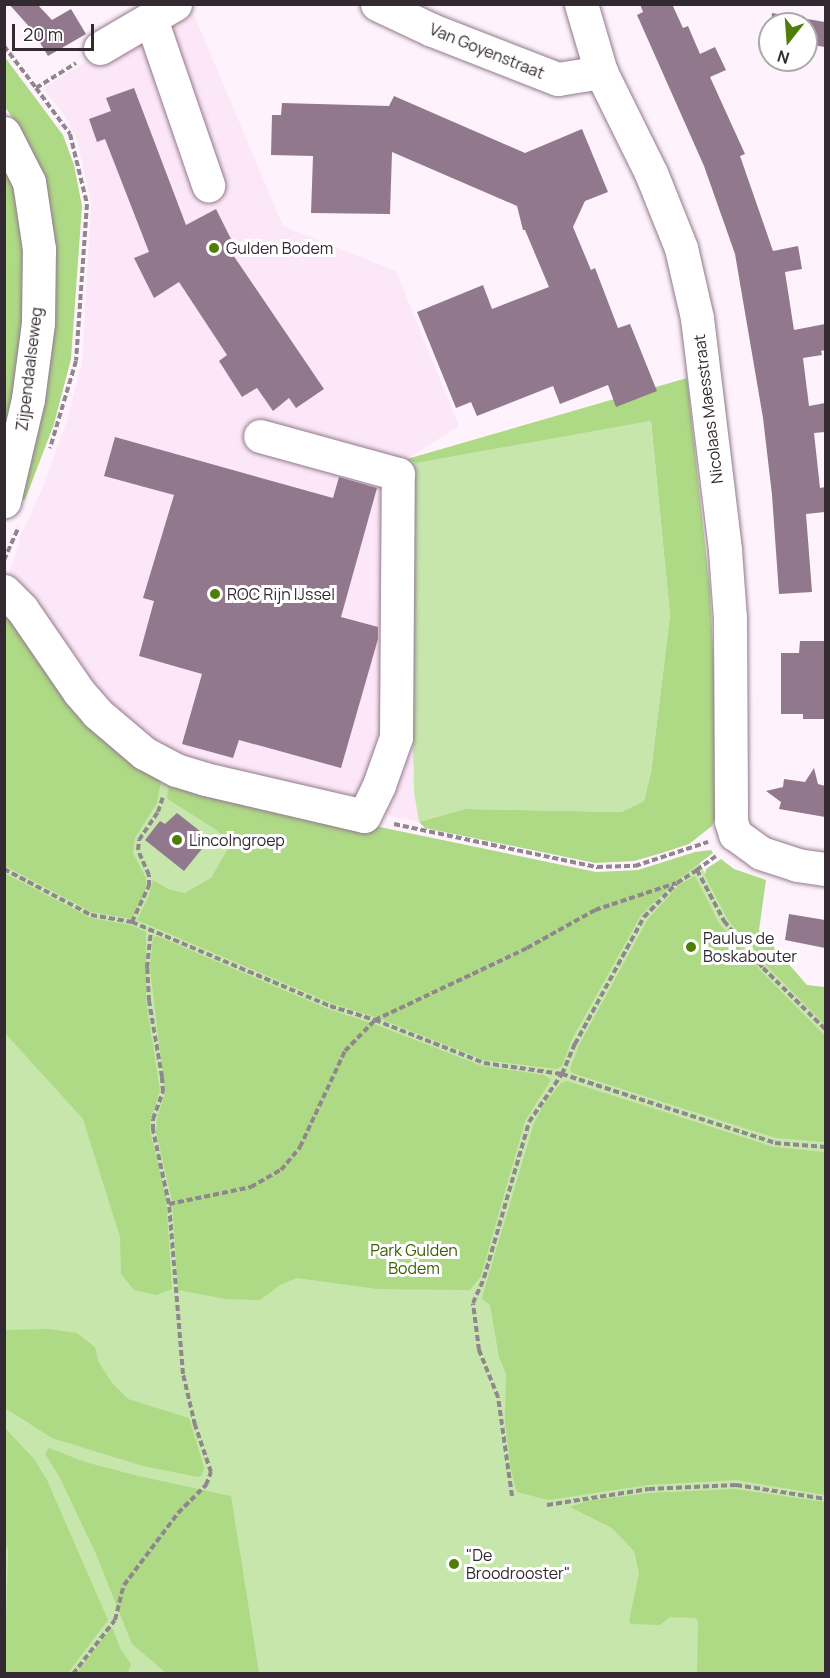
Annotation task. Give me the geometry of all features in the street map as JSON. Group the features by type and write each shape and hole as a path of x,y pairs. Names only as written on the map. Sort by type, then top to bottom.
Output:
{"street":[{"name":"Van Goyenstraat","path":"377,4 432,30 558,79 601,72"},
{"name":"Nicolaas Maesstraat","path":"581,4 601,72 651,173 681,248 697,318 725,550 730,618 729,808 735,834"},
{"path":"100,48 163,11 208,185"},
{"name":"Zijpendaalseweg","path":"4,133 29,182 39,249 38,323 28,399 4,501"},
{"path":"4,591 22,609 97,713 144,753 168,766 205,778 364,816 379,785 396,737 398,474 260,436"},
{"path":"735,834 760,852 797,865 825,869"}],"path":[{"path":"4,46 36,87 100,48"},
{"path":"132,922 146,897 149,886 148,875 138,850 139,840 158,812 168,766"},
{"path":"364,816 425,832 597,867 635,866 735,834"},
{"path":"512,1496 498,1397 479,1350 473,1303 484,1278 529,1122 562,1074 596,1004 644,917 677,883 716,856 735,834"},
{"path":"4,869 91,915 132,922 330,1006 375,1020 484,1063 562,1074 775,1143 825,1147"},
{"path":"697,870 724,921 763,968 825,1030"},
{"path":"169,1204 250,1187 281,1170 300,1147 345,1051 375,1020 527,948 594,910 677,883"},
{"path":"73,1674 115,1620 124,1586 178,1513 206,1485 211,1472 195,1425 183,1374 169,1204 153,1130 153,1119 163,1092 149,1001 147,968 151,930"},
{"path":"548,1505 650,1489 736,1485 825,1498"}],"shaded area":[{"path":"179,5 190,5 283,226 396,271 459,426 407,459 414,793 419,822 206,773 118,726 11,582 9,574 19,539 42,489 65,426 82,364 91,202 77,140 64,115 43,88"}],"green space":[{"path":"4,56 63,135 74,165 82,206 71,359 54,424 25,500 21,498 53,246 51,213 42,176 23,133 5,107"},
{"path":"5,159 15,185 22,218 24,321 5,444"},
{"path":"687,378 710,590 719,771 719,808 712,826 689,844 662,853 634,861 595,863 425,828 419,822 465,809 621,812 644,801 651,772 670,615 651,421 417,463 407,459"},
{"path":"651,421 670,615 651,772 644,801 621,812 465,809 419,822 414,793 407,459 417,463"},
{"path":"4,605 163,770 157,803 135,838 133,853 146,878 146,885 144,896 132,919 92,912 5,866"},
{"name":"Park Gulden Bodem","path":"4,620 170,778 511,860 598,875 639,876 697,859 729,914 825,1004 825,1673 5,1673"},
{"path":"171,774 370,825 596,872 638,870 695,852 711,850 713,853 675,882 641,915 572,1039 562,1066 556,1069 484,1060 378,1018 331,1003 137,920 148,898 153,880 168,889 185,893 211,878 229,847 228,840 215,829 169,800 167,797"},
{"path":"721,859 734,869 766,880 759,930 807,985 825,987 825,1025 766,965 728,920 705,876 706,869"},
{"path":"4,873 91,918 131,925 146,932 146,1001 160,1091 151,1118 150,1131 166,1197 172,1289 157,1295 134,1290 121,1274 120,1237 83,1119 5,1033"},
{"path":"695,876 719,923 760,970 825,1036 825,1142 776,1138 572,1073 570,1069 579,1045 648,919 679,885"},
{"path":"157,936 328,1009 374,1024 482,1066 544,1075 551,1080 525,1121 481,1276 470,1290 377,1289 297,1278 280,1285 260,1300 226,1299 178,1290 172,1201 156,1131 165,1093 150,968 153,938"},
{"path":"567,1081 774,1147 825,1152 825,1495 736,1480 648,1485 548,1500 517,1492 511,1471 505,1421 506,1374 499,1357 490,1305 482,1299 534,1123 544,1104 561,1083"},
{"path":"48,1329 77,1333 95,1347 99,1363 112,1383 128,1399 189,1418 204,1467 202,1475 198,1477 143,1466 52,1438 5,1408 5,1330"},
{"path":"5,1428 34,1459 47,1480 108,1620 68,1673 5,1673 8,1551 4,1537"},
{"path":"49,1448 85,1462 138,1476 231,1496 259,1673 166,1673 132,1644 96,1554 59,1476 45,1454"},
{"path":"735,1489 825,1502 825,1673 697,1673 698,1621 695,1618 670,1617 660,1625 631,1624 629,1621 639,1573 634,1551 612,1528 570,1507 587,1501 649,1493"},
{"path":"112,1627 120,1648 131,1664 128,1673 77,1673"}],"building":[{"path":"9,4 37,4 52,20 71,9 86,34 48,56 33,31"},
{"path":"640,4 672,4 683,28 688,26 700,54 715,47 726,70 710,77 745,154 740,156 773,251 798,246 802,269 785,272 794,330 825,324 825,350 821,351 822,355 803,358 809,406 825,403 825,432 814,433 820,488 825,487 825,512 806,514 812,592 779,594 772,495 763,418 735,254 704,166 637,15 643,12"},
{"path":"818,21 825,22 825,47 818,46"},
{"path":"134,88 186,225 216,209 234,245 229,249 324,389 296,408 289,398 273,411 257,388 242,397 219,361 227,355 179,282 154,298 134,258 149,252 105,139 97,142 89,119 111,111 106,98"},
{"path":"394,96 525,153 582,129 608,192 585,201 573,227 591,270 595,268 618,328 630,324 657,391 616,407 608,385 560,404 553,386 477,416 471,402 456,408 417,312 483,285 492,309 549,287 525,230 523,230 517,206 392,152 390,214 311,213 313,156 271,155 272,115 281,115 282,103 389,106"},
{"path":"115,437 333,498 339,477 377,488 341,617 378,627 378,639 341,768 239,740 233,758 182,744 202,674 139,656 154,601 143,598 174,495 104,476"},
{"path":"800,641 825,641 825,719 803,719 803,714 781,714 781,653 799,653"},
{"path":"814,768 818,784 825,786 825,817 779,809 781,802 766,791 783,787 784,779 805,782"},
{"path":"177,813 210,839 184,871 145,840 160,821 165,824"},
{"path":"789,914 825,920 825,948 785,940"}],"place":[{"name":"Gulden Bodem","path":"214,248"},
{"name":"ROC Rijn IJssel","path":"215,594"},
{"name":"Lincolngroep","path":"177,840"},
{"name":"Paulus de Boskabouter","path":"691,947"},
{"name":"\"De Broodrooster\"","path":"454,1564"}]}
